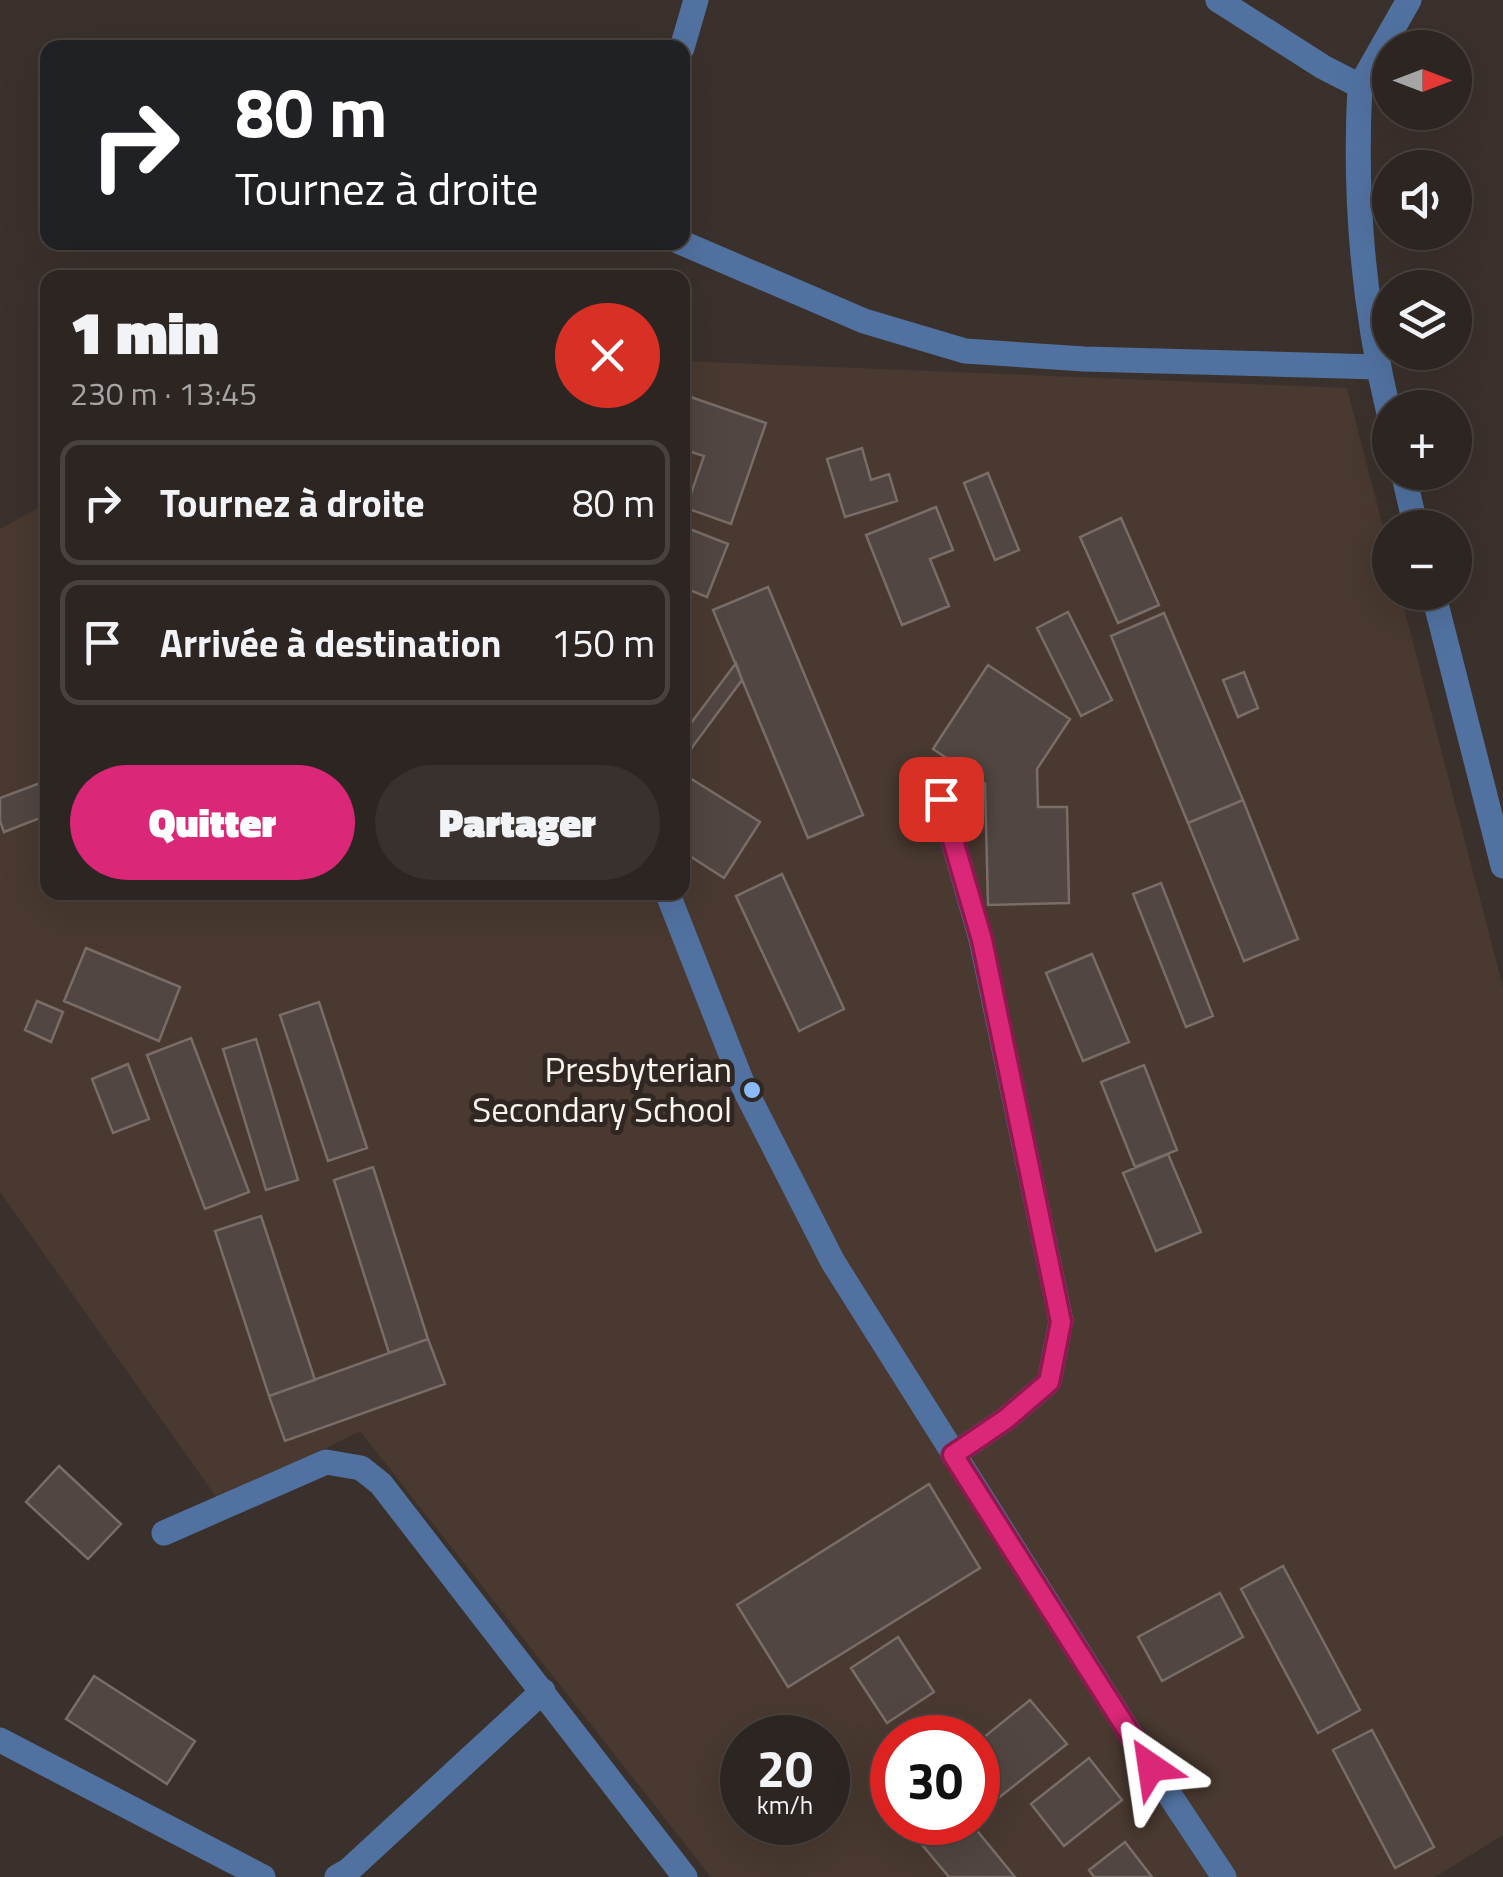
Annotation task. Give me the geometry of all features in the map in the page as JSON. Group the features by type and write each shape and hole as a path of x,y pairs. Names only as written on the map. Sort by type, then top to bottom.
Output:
{"street":[{"path":"684,40 696,0"},
{"path":"1218,0 1324,68 1360,86"},
{"path":"1372,315 1359,202 1360,86 1408,0"},
{"path":"690,246 864,321 965,351 1084,359 1372,367"},
{"path":"1438,610 1503,866"},
{"path":"941,799 982,940 1061,1322 1049,1382 1006,1419 953,1455"},
{"path":"670,900 746,1090 833,1262 1224,1877"},
{"path":"164,1533 326,1462 361,1468 381,1484 685,1877"},
{"path":"337,1877 543,1691"},
{"path":"0,1740 263,1877"}],"shaded area":[{"name":"Presbyterian Secondary School","path":"690,361 1347,388 1379,510 1372,510 1372,610 1404,610 1503,987 1503,1835 1435,1877 711,1877 360,1431 219,1501 0,1192 0,529 40,507 40,900 690,900"}],"building":[{"path":"690,397 766,423 731,524 690,509 690,496 704,456 690,452"},
{"path":"862,448 871,480 889,474 897,501 845,517 827,459"},
{"path":"988,473 1019,550 995,560 964,483"},
{"path":"936,507 953,550 930,559 949,606 902,625 866,535"},
{"path":"1121,518 1159,605 1118,623 1080,537"},
{"path":"690,529 728,544 707,597 690,590"},
{"path":"768,587 863,815 808,838 713,610"},
{"path":"1068,612 1112,700 1081,716 1037,628"},
{"path":"1164,613 1243,800 1188,823 1111,636"},
{"path":"736,663 742,680 690,750 690,724"},
{"path":"988,665 1070,719 1037,769 1038,807 1067,807 1069,903 988,905 985,784 933,749"},
{"path":"1244,672 1258,708 1238,717 1223,680"},
{"path":"690,778 760,822 724,878 690,856"},
{"path":"40,783 40,818 4,832 0,798"},
{"path":"1243,800 1298,939 1244,961 1188,823"},
{"path":"782,874 844,1009 799,1031 736,896"},
{"path":"1161,883 1213,1016 1186,1027 1133,894"},
{"path":"86,948 180,987 159,1041 64,1001"},
{"path":"1092,954 1129,1042 1083,1061 1046,973"},
{"path":"37,1001 63,1012 51,1042 25,1030"},
{"path":"319,1002 367,1148 328,1161 280,1015"},
{"path":"191,1038 249,1192 205,1209 147,1055"},
{"path":"256,1039 298,1180 266,1190 223,1049"},
{"path":"128,1064 149,1119 113,1133 92,1079"},
{"path":"1144,1065 1177,1150 1135,1167 1101,1082"},
{"path":"1168,1154 1201,1232 1156,1251 1123,1173"},
{"path":"373,1167 428,1339 389,1353 334,1180"},
{"path":"261,1216 315,1380 269,1396 215,1231"},
{"path":"428,1339 445,1384 285,1441 269,1396"},
{"path":"59,1466 121,1524 88,1559 26,1502"},
{"path":"929,1484 980,1568 788,1687 737,1605"},
{"path":"1283,1566 1360,1710 1318,1733 1241,1589"},
{"path":"1220,1593 1243,1637 1162,1681 1138,1637"},
{"path":"898,1637 934,1692 899,1715 882,1715 851,1668"},
{"path":"94,1676 195,1741 167,1784 66,1719"},
{"path":"1030,1700 1067,1744 1000,1797 1000,1724"},
{"path":"1372,1730 1434,1847 1395,1868 1333,1750"},
{"path":"1089,1758 1122,1800 1064,1846 1031,1804"},
{"path":"1125,1842 1152,1877 1094,1877 1089,1870"},
{"path":"922,1845 989,1845 1015,1877 949,1877"}],"place":[{"name":"Presbyterian Secondary School","path":"752,1090"}],"route":[{"path":"941,799 982,940 1061,1322 1049,1382 1006,1419 953,1455 1151,1767"}]}
